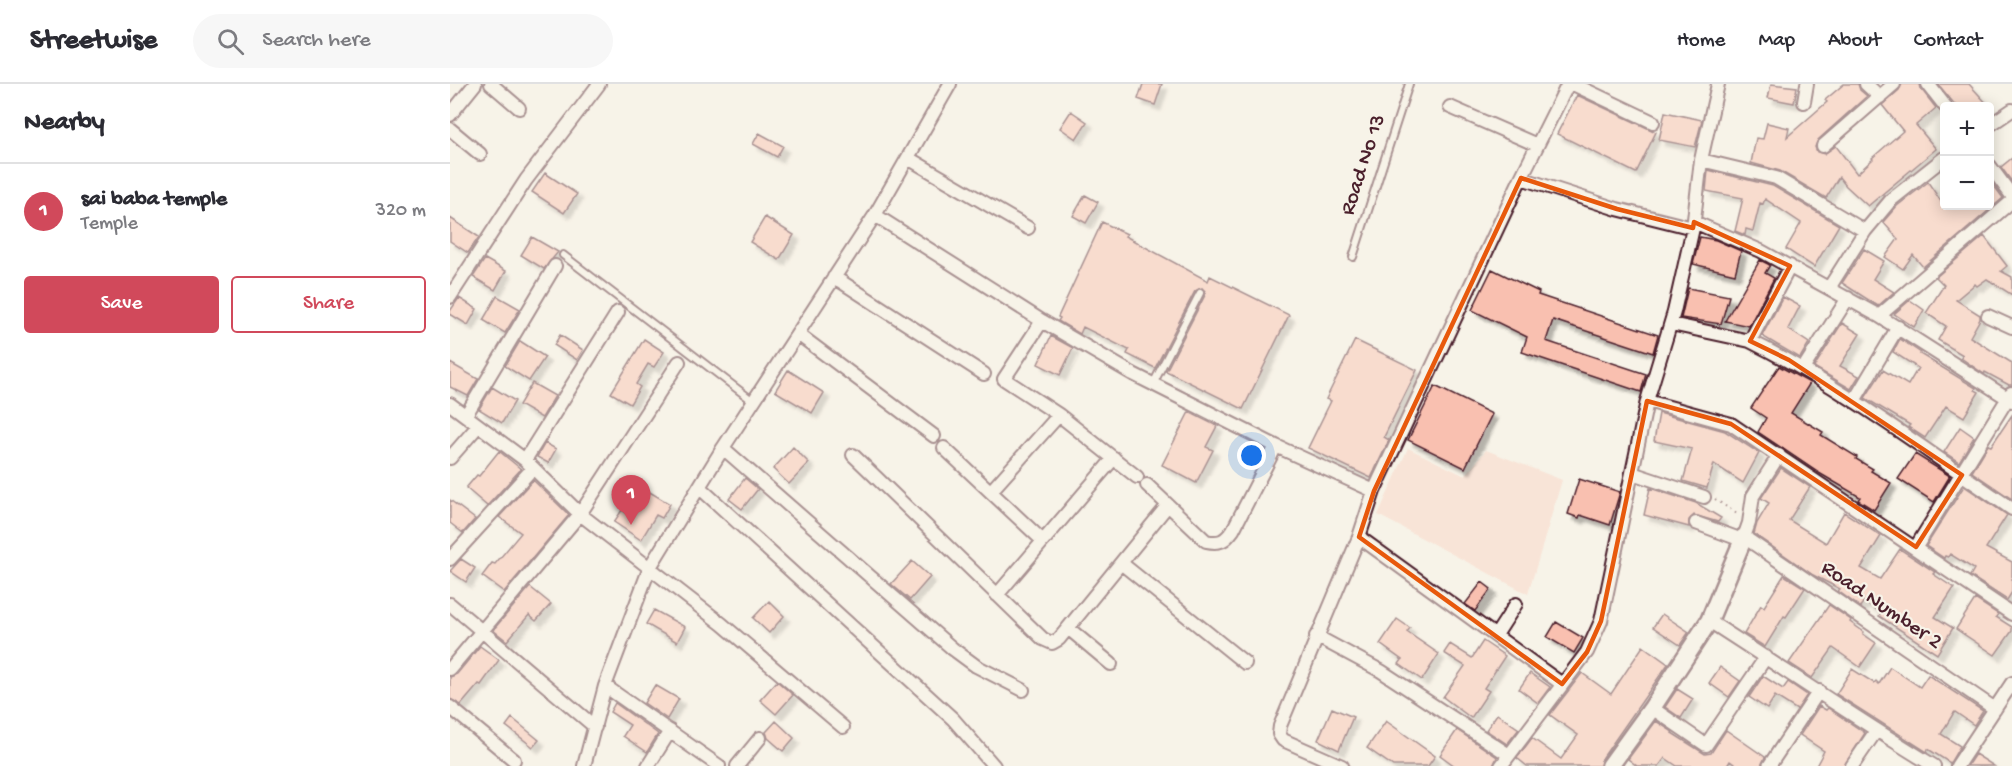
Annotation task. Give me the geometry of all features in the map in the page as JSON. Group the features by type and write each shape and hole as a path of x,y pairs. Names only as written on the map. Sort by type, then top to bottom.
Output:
{"street":[{"path":"450,115 475,84"},
{"path":"491,84 519,108"},
{"path":"450,297 526,180 599,84"},
{"path":"584,766 605,686 650,567 753,401 875,215 950,84"},
{"path":"1342,766 1283,740 1279,734 1280,726 1359,537 1374,491 1521,178 1570,84 1653,122"},
{"path":"1501,766 1587,652 1600,621 1647,401 1671,324 1694,225 1701,160 1718,84"},
{"path":"1804,102 1807,84"},
{"path":"1866,84 1880,97"},
{"path":"1823,146 1894,84"},
{"path":"1928,84 1942,102"},
{"path":"1450,107 1537,145"},
{"path":"1994,122 2012,110"},
{"path":"450,129 480,154"},
{"path":"908,158 1028,228"},
{"path":"1701,160 1776,178 1865,231"},
{"path":"1829,288 1865,231 1891,200 1940,161"},
{"path":"1994,173 2012,196"},
{"path":"1521,178 1617,209 1694,225 1790,266 1898,327 2011,398 1916,547"},
{"path":"1879,316 2012,201"},
{"path":"875,215 1042,321 1153,384 1276,446 1374,491"},
{"path":"466,415 555,266"},
{"path":"1750,341 1790,266"},
{"path":"834,277 984,374"},
{"path":"1803,369 1848,298"},
{"path":"450,560 529,464 618,312"},
{"path":"1988,316 2012,327"},
{"path":"1042,321 1004,379 1059,415 1137,477"},
{"path":"1671,324 1750,341 1803,369 2012,508"},
{"path":"1854,401 1898,327"},
{"path":"798,334 934,436"},
{"path":"450,669 580,514 679,362"},
{"path":"1647,401 1731,424 2012,614"},
{"path":"450,404 529,464 580,514 722,624 843,727"},
{"path":"991,491 1059,415"},
{"path":"450,458 478,426"},
{"path":"1147,485 1206,541 1217,544 1225,540 1233,530 1276,446"},
{"path":"723,448 954,649 976,666 1023,690"},
{"path":"944,448 1043,541"},
{"path":"853,455 1042,639 1048,642 1055,643 1168,505"},
{"path":"1611,766 1709,621 1745,533 1753,496 1779,455"},
{"path":"997,594 1114,458"},
{"path":"1632,473 1704,497"},
{"path":"699,487 953,719 994,766"},
{"name":"Road Number 2","path":"1696,523 1745,533 1995,709"},
{"path":"1359,537 1562,684"},
{"path":"1120,563 1245,663"},
{"path":"450,604 595,727"},
{"path":"1496,635 1516,604"},
{"path":"1709,621 1819,691 1876,731 1934,766"},
{"path":"1068,628 1111,664"},
{"path":"1316,636 1381,671 1509,755"},
{"path":"1652,708 1706,745 1766,657"},
{"path":"1957,766 2012,683"},
{"path":"605,686 720,766"},
{"path":"1769,766 1819,691"},
{"path":"450,706 514,760"},
{"path":"648,766 670,731"},
{"path":"1852,766 1876,731"},
{"path":"737,766 760,738"}],"lane":[{"name":"Road No 13","path":"1353,257 1409,84"},
{"path":"563,255 753,401"},
{"path":"1153,384 1200,293"}],"path":[{"path":"1704,497 1713,498 1738,514 1743,520 1745,533"}],"highlighted area":[{"path":"1521,178 1617,209 1693,228 1694,222 1790,266 1750,341 1789,360 1962,475 1916,547 1731,424 1647,401 1601,621 1587,652 1562,684 1359,537 1374,491"}],"shaded area":[{"path":"1408,448 1465,476 1486,450 1562,480 1528,594 1378,515"}],"building":[{"path":"1143,84 1162,84 1155,105 1138,99"},
{"path":"1771,84 1797,87 1794,103 1768,98"},
{"path":"1844,84 1858,84 1860,90 1867,96 1818,140 1815,147 1817,152 1824,154 1836,146 1857,174 1903,131 1882,105 1899,90 1902,84 1920,84 1921,89 1936,108 1916,125 1936,149 1868,206 1839,177 1826,198 1780,171 1751,163 1756,138 1763,139 1767,123 1789,128 1787,137"},
{"path":"1938,84 1969,84 1985,102 1953,102"},
{"path":"1577,95 1656,132 1636,173 1557,134"},
{"path":"1071,111 1087,122 1076,139 1060,128"},
{"path":"1665,112 1702,120 1695,147 1659,140"},
{"path":"759,133 783,146 777,157 753,144"},
{"path":"2012,158 2012,182 2001,167"},
{"path":"1708,170 1773,186 1839,225 1814,267 1786,249 1801,223 1765,199 1763,204 1760,203 1753,231 1746,229 1745,235 1735,231 1743,198 1706,191"},
{"path":"545,173 577,194 564,213 532,192"},
{"path":"1928,182 1940,200 1940,210 1989,210 1923,267 1913,255 1903,269 1885,257 1898,239 1883,222 1897,206"},
{"path":"1994,186 2003,198 1994,206"},
{"path":"1085,195 1098,202 1086,223 1073,216"},
{"path":"765,217 794,235 779,260 750,242"},
{"path":"450,218 479,237 468,253 450,241"},
{"path":"1102,222 1208,281 1210,276 1289,315 1243,409 1166,371 1205,295 1202,288 1195,291 1155,368 1127,354 1129,350 1083,327 1080,334 1058,321"},
{"path":"1984,236 2007,266 2001,271 2012,277 2012,295 1987,279 1977,286 1975,284 1956,300 1980,315 1970,337 2012,363 2012,385 1985,372 1984,374 1961,358 1963,355 1938,340 1946,326 1926,313 1944,285 1936,277"},
{"path":"532,237 558,252 544,269 521,255"},
{"path":"1700,237 1716,240 1741,251 1735,274 1693,264"},
{"path":"1864,249 1884,261 1873,279 1894,292 1878,306 1842,283"},
{"path":"485,259 506,271 495,290 473,277"},
{"path":"1760,260 1770,265 1765,273 1774,278 1749,326 1725,321"},
{"path":"1492,269 1539,292 1538,295 1658,335 1653,353 1553,320 1546,341 1646,374 1641,392 1522,352 1527,337 1472,310"},
{"path":"1688,288 1729,296 1721,324 1681,318"},
{"path":"497,296 520,309 505,333 483,320"},
{"path":"1783,297 1800,306 1788,329 1809,343 1800,358 1762,336"},
{"path":"459,298 477,309 468,325 450,314"},
{"path":"1910,300 1924,310 1914,327 1894,314"},
{"path":"1842,323 1860,334 1840,366 1859,376 1851,389 1814,367"},
{"path":"560,335 583,350 577,360 554,345"},
{"path":"1051,336 1073,348 1060,375 1038,364"},
{"path":"644,339 664,352 654,367 648,364 636,384 640,387 630,404 611,393"},
{"path":"1900,339 1979,392 1964,417 1946,406 1925,438 1908,427 1910,425 1865,398 1883,370 1908,385 1918,368 1893,352"},
{"path":"1355,340 1417,370 1384,437 1389,440 1371,478 1308,448 1331,401 1326,399"},
{"path":"520,341 545,357 529,381 505,366"},
{"path":"450,363 478,379 468,396 450,387"},
{"path":"1779,366 1810,383 1791,413 1823,432 1821,435 1857,457 1856,459 1873,469 1871,471 1891,483 1874,510 1858,500 1860,497 1758,432 1766,418 1751,408"},
{"path":"788,370 824,393 812,413 775,391"},
{"path":"532,383 555,396 542,418 519,405"},
{"path":"1435,386 1492,414 1465,468 1408,440"},
{"path":"492,387 515,401 502,423 479,409"},
{"path":"1189,412 1217,426 1206,447 1213,450 1196,483 1162,465"},
{"path":"1659,413 1725,431 1759,453 1743,483 1714,464 1707,488 1683,481 1692,449 1654,441"},
{"path":"2012,415 2012,499 1972,472 1988,445 1991,446"},
{"path":"1960,427 1974,437 1959,462 1944,452"},
{"path":"545,443 556,449 548,463 537,457"},
{"path":"793,447 809,463 789,484 773,469"},
{"path":"499,451 521,469 487,506 466,488"},
{"path":"1915,454 1950,476 1934,502 1898,479"},
{"path":"1781,468 1810,487 1789,520 1826,543 1844,512 1881,536 1861,568 1880,579 1900,549 1935,572 1933,574 1954,588 1935,617 1953,628 1937,654 1879,616 1881,613 1864,601 1860,607 1838,591 1840,589 1813,575 1754,534 1757,523 1769,503 1761,498"},
{"path":"745,478 758,489 742,509 729,499"},
{"path":"1579,479 1620,492 1610,525 1580,515 1579,518 1568,514"},
{"path":"533,480 569,515 504,592 482,576 521,533 499,517"},
{"path":"1964,486 2007,515 1986,548 2012,562 2012,592 2007,600 1970,576 1974,569 1950,554 1944,558 1926,546"},
{"path":"643,488 670,504 662,518 656,515 641,540 614,522 622,510 628,514"},
{"path":"1650,488 1696,503 1721,518 1718,522 1694,515 1689,520 1689,527 1644,515"},
{"path":"450,500 475,519 463,533 450,523"},
{"path":"461,559 475,568 466,582 450,571"},
{"path":"912,561 930,577 910,600 891,584"},
{"path":"1784,575 1805,588 1765,647 1744,634 1761,605 1764,607"},
{"path":"1482,582 1491,589 1475,611 1465,604"},
{"path":"530,587 551,604 536,621 529,615 507,641 493,630"},
{"path":"1975,599 1998,614 1996,617 2012,627 2012,631 1995,655 1956,629"},
{"path":"769,601 784,616 769,633 753,618"},
{"path":"1829,605 1851,620 1850,622 1864,632 1863,634 1876,643 1860,667 1833,648 1812,678 1789,663"},
{"path":"654,610 685,627 677,642 646,624"},
{"path":"1662,614 1689,632 1680,645 1653,627"},
{"path":"1397,619 1410,628 1407,632 1439,654 1422,680 1399,664 1402,660 1380,644"},
{"path":"1556,622 1583,638 1574,653 1547,637"},
{"path":"1483,641 1505,656 1484,688 1489,691 1471,718 1443,697 1465,666 1444,653 1450,644 1472,658"},
{"path":"480,646 499,660 481,685 479,684 461,705 450,699 450,677 457,674"},
{"path":"1643,646 1668,664 1601,760 1600,766 1527,766 1517,758 1532,738 1561,759 1578,735 1550,715 1552,712 1582,673 1611,694"},
{"path":"1720,667 1740,681 1729,697 1709,683"},
{"path":"1890,667 1920,687 1928,675 1983,711 1974,725 1955,712 1953,714 1941,734 1960,746 1950,763 1928,749 1927,752 1836,694 1852,669 1879,684"},
{"path":"1530,673 1550,687 1538,703 1519,689"},
{"path":"1763,676 1783,689 1788,682 1807,695 1797,710 1775,696 1767,709 1749,697"},
{"path":"777,681 793,695 776,714 760,700"},
{"path":"655,685 679,699 667,719 644,703"},
{"path":"1677,689 1693,699 1681,718 1665,707"},
{"path":"615,703 658,734 647,752 623,736 630,725 610,712"},
{"path":"1819,706 1826,710 1828,708 1865,733 1844,766 1816,766 1824,751 1800,735"},
{"path":"1332,708 1353,717 1339,750 1318,740"},
{"path":"1497,714 1519,729 1507,744 1486,730"},
{"path":"512,718 539,740 533,747 506,726"},
{"path":"776,721 794,738 783,751 768,738 766,732"},
{"path":"1386,721 1435,756 1428,766 1393,766 1367,748"},
{"path":"1656,721 1705,754 1711,753 1726,730 1765,757 1761,766 1737,766 1730,761 1727,766 1677,766 1665,758 1659,766 1637,766 1628,759"},
{"path":"1457,730 1497,757 1493,766 1455,766 1440,755"},
{"path":"1975,754 1994,766 1967,766"}],"place":[{"name":"sai baba temple","path":"631,525"}]}
